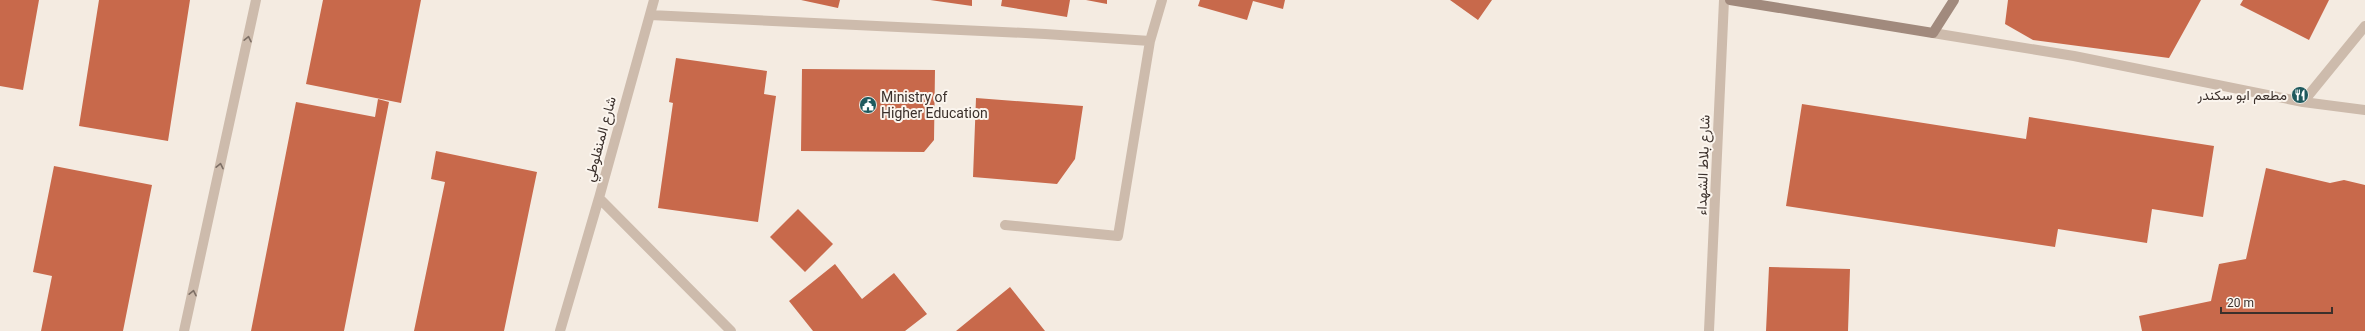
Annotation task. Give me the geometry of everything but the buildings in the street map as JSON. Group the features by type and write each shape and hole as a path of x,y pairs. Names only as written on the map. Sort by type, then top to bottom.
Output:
{"street":[{"path":"184,331 256,0"},
{"name":"شارع المنفلوطي","path":"654,0 599,198 731,331"},
{"path":"1005,225 1118,236 1150,41 1162,0"},
{"name":"شارع بلاط الشهداء","path":"1709,331 1724,0"},
{"path":"1730,0 2074,56 2303,102 2365,110"},
{"path":"1933,33 1954,0"},
{"path":"650,14 1045,34 1150,41"},
{"path":"2303,102 2365,26"},
{"path":"560,331 599,198"}],"place":[{"name":"مطعم ابو سكندر","path":"2300,95"},
{"name":"Ministry of Higher Education","path":"868,105"}]}
